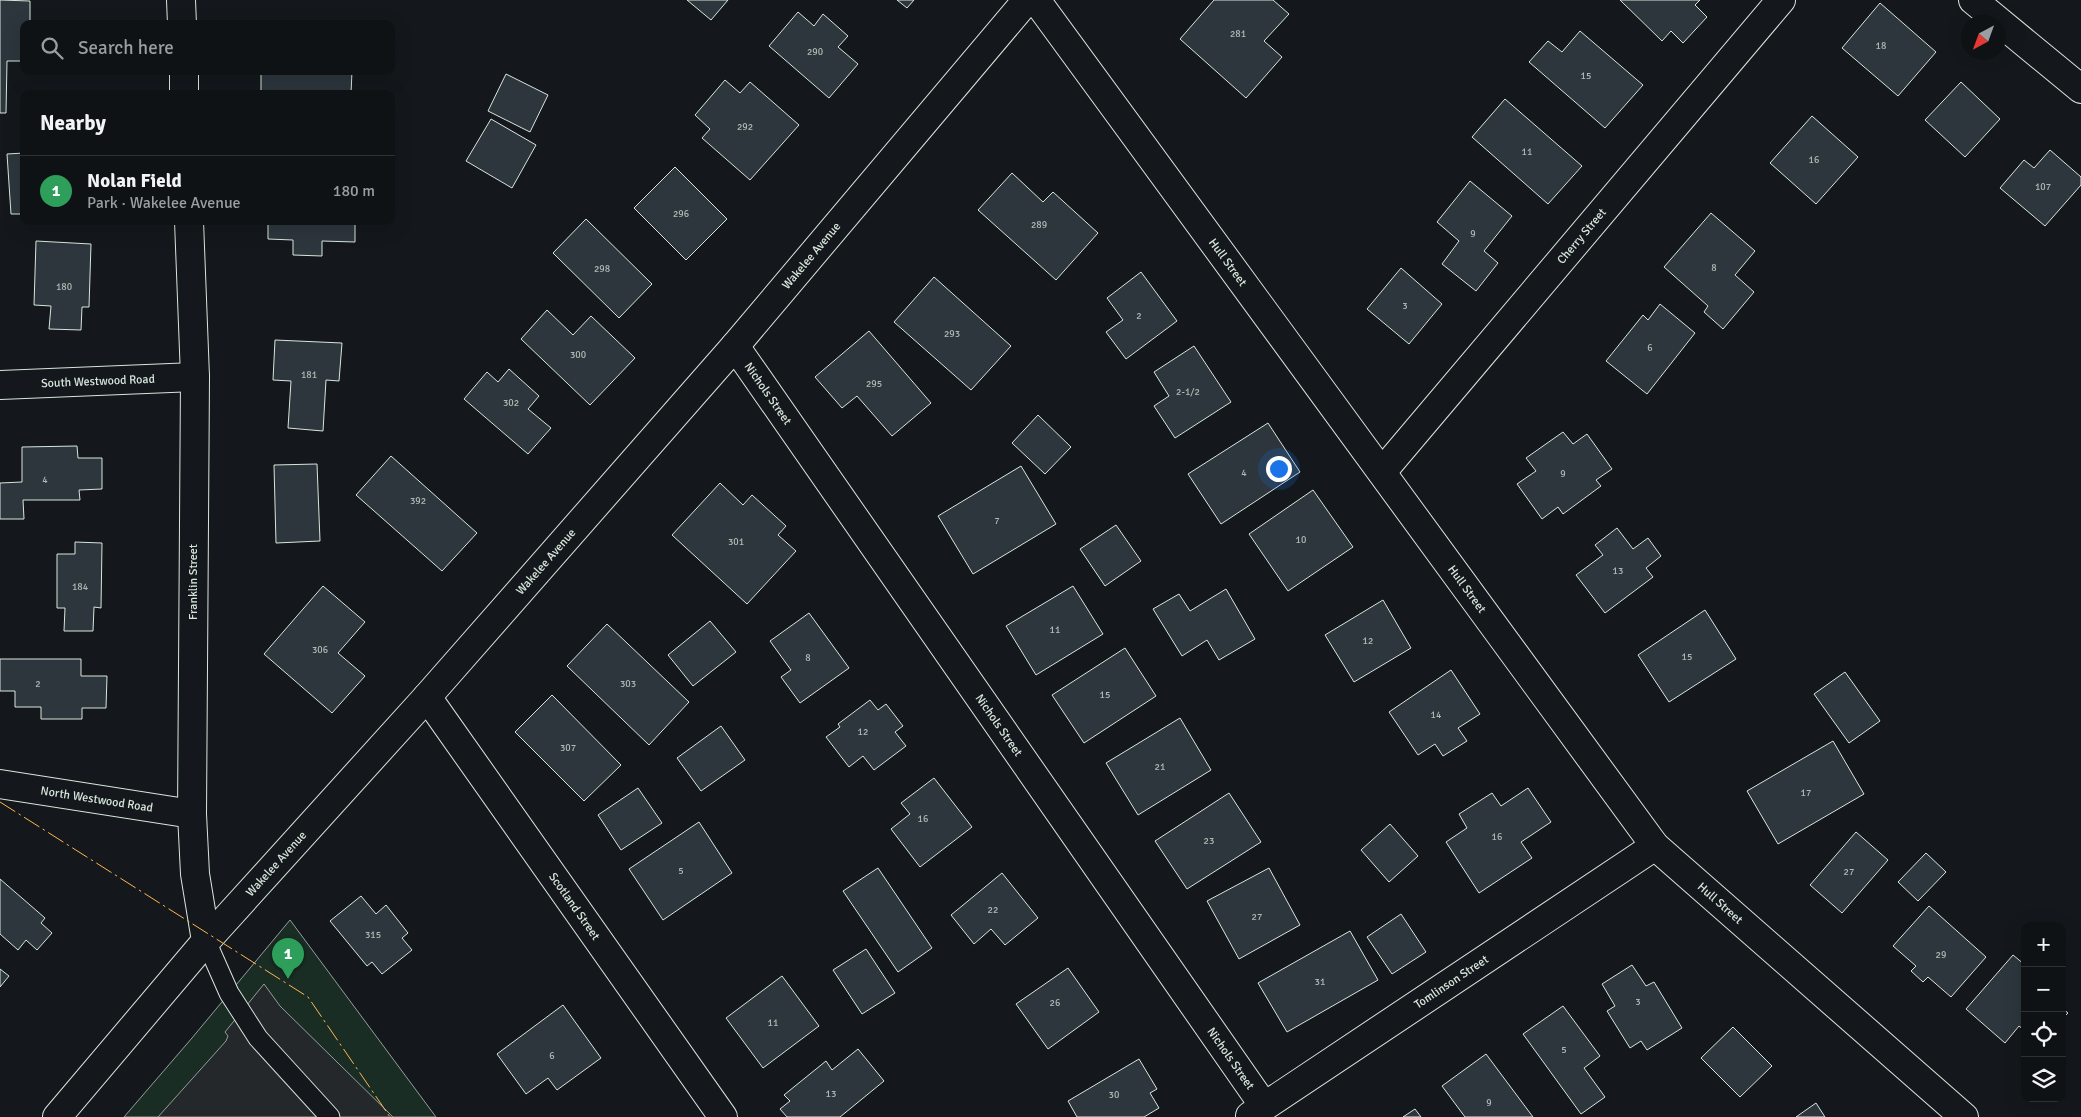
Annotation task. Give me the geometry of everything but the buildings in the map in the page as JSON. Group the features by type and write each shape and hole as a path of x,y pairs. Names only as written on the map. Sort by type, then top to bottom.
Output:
{"street":[{"path":"181,0 182,20"},
{"name":"Wakelee Avenue","path":"57,1117 206,941 427,697 734,346 1026,0"},
{"name":"Hull Street","path":"1036,0 1655,846 1964,1117"},
{"name":"Cherry Street","path":"1382,472 1781,0"},
{"path":"1973,0 2081,90"},
{"path":"184,75 184,90"},
{"name":"Franklin Street","path":"189,225 195,378 192,814 195,874 206,941"},
{"name":"Nichols Street","path":"734,346 1256,1111"},
{"name":"South Westwood Road","path":"0,385 195,378"},
{"name":"Scotland Street","path":"427,697 723,1117"},
{"name":"North Westwood Road","path":"0,784 192,814"},
{"name":"Tomlinson Street","path":"1256,1111 1655,846"}],"lane":[{"path":"206,941 229,993 258,1038 330,1117"}],"green space":[{"path":"290,920 436,1117 124,1117 192,1038"}],"shaded area":[{"path":"264,984 280,1006 393,1117 158,1117 226,1041 228,1036 225,1032"}],"power":[{"path":"0,802 308,997 390,1117"}],"place":[{"name":"Nolan Field","path":"288,979"}]}
